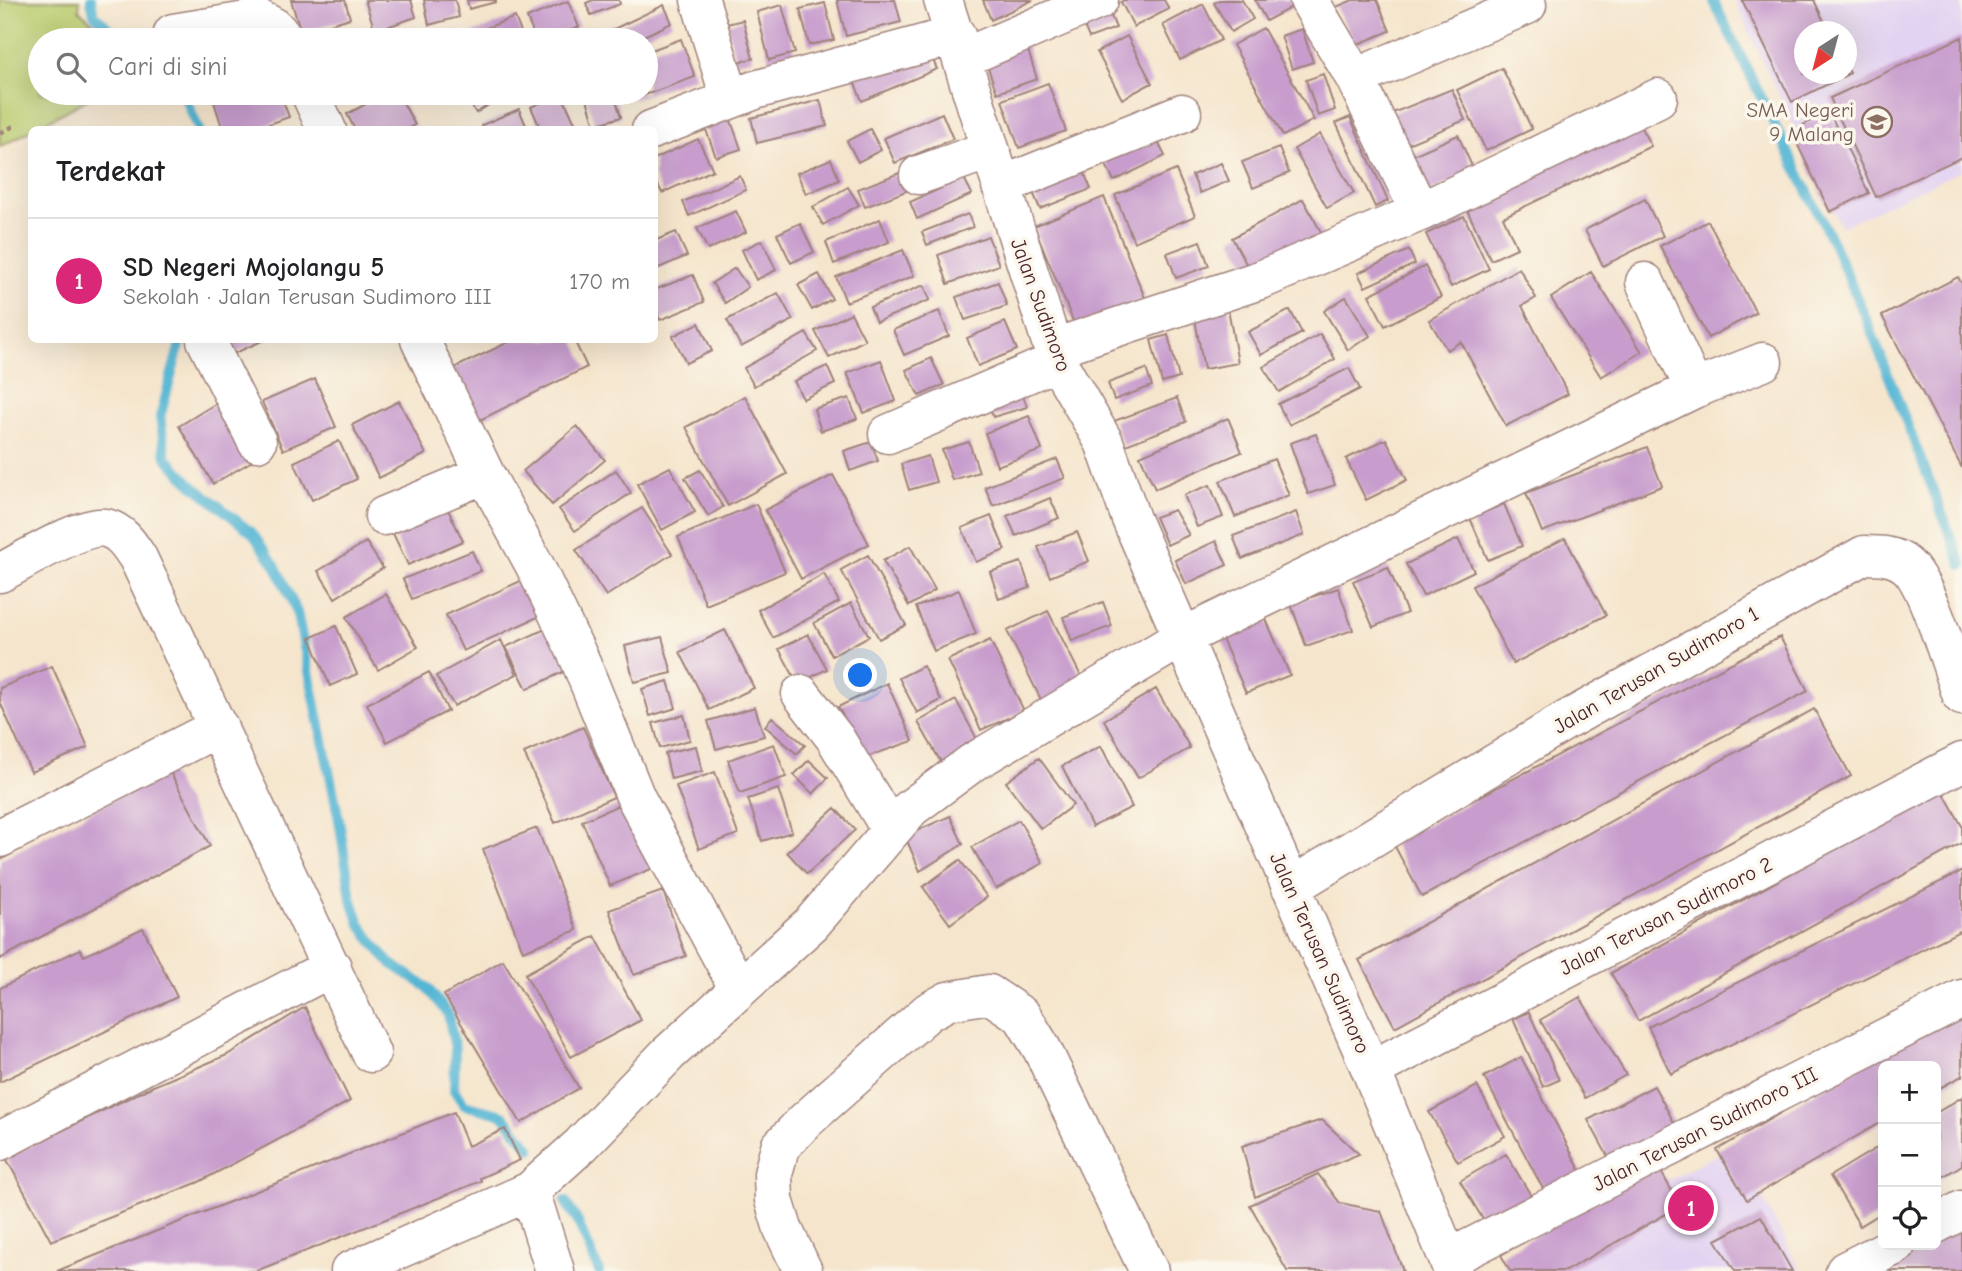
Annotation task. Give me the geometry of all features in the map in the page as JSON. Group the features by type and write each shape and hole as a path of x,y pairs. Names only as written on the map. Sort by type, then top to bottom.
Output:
{"street":[{"path":"701,0 730,98"},
{"path":"658,127 730,98 954,31 1099,0"},
{"path":"1309,0 1355,78 1420,212"},
{"path":"1355,78 1527,5"},
{"path":"203,28 258,19 275,28"},
{"name":"Jalan Sudimoro","path":"954,31 1000,186 1055,354 1104,442 1131,519 1183,637"},
{"path":"888,434 1055,354 1264,279 1420,212 1658,98"},
{"path":"316,105 325,126"},
{"path":"1000,186 1182,113"},
{"path":"919,175 989,150"},
{"path":"1645,282 1693,389"},
{"path":"208,343 257,442"},
{"path":"420,343 485,474 536,566 574,647 636,799 740,989"},
{"path":"350,1271 530,1191 581,1145 668,1054 811,924 909,812 1018,733 1183,637 1693,389 1763,362"},
{"path":"384,516 485,474"},
{"path":"0,573 89,529 107,528 126,539 138,558 219,727 371,1053"},
{"name":"Jalan Terusan Sudimoro 1","path":"1291,887 1565,721 1864,555 1889,556 1908,566 1925,595 1962,696"},
{"name":"Jalan Terusan Sudimoro","path":"1183,637 1371,1070 1450,1265"},
{"path":"801,694 835,738 909,812"},
{"path":"0,838 219,727"},
{"name":"Jalan Terusan Sudimoro 2","path":"1371,1070 1962,762"},
{"path":"0,1140 332,967"},
{"path":"803,1271 783,1229 774,1200 773,1174 780,1147 806,1119 928,1012 948,1001 989,994 1022,1016 1042,1049 1150,1271"},
{"name":"Jalan Terusan Sudimoro III","path":"1450,1265 1962,999"},
{"path":"530,1191 555,1271"},
{"path":"1941,1221 1962,1210"},
{"path":"1845,1271 1886,1250"}],"path":[{"path":"0,133 19,124"}],"shaded area":[{"name":"SMA Negeri 9 Malang","path":"1734,0 1962,0 1962,170 1841,227"},
{"path":"1735,1145 1801,1271 1494,1271"}],"green space":[{"path":"0,0 80,0 79,10 99,28 28,28 28,105 77,105 38,126 28,126 28,132 0,147"}],"building":[{"path":"291,0 345,0 350,18 317,28 299,28"},
{"path":"365,0 411,0 416,17 384,28 374,28"},
{"path":"424,0 455,0 459,17 429,25"},
{"path":"467,0 496,0 496,2 469,9"},
{"path":"593,0 619,0 620,4 591,15 586,3"},
{"path":"837,0 895,0 901,22 846,36"},
{"path":"983,0 1033,0 991,20"},
{"path":"1164,0 1169,9 1134,27 1121,2"},
{"path":"1219,0 1242,0 1253,19 1231,32 1214,3"},
{"path":"1255,0 1291,0 1294,6 1266,21"},
{"path":"1353,0 1377,0 1390,31 1356,45 1336,7"},
{"path":"1742,0 1814,0 1824,21 1794,21 1794,84 1828,84 1792,102"},
{"path":"568,1 579,27 531,28 527,18"},
{"path":"825,3 834,40 809,45 800,9"},
{"path":"1106,4 1116,28 1089,38 1079,14"},
{"path":"1203,4 1221,40 1180,60 1163,25"},
{"path":"664,5 672,23 658,29 616,28"},
{"path":"782,5 795,53 769,60 757,12"},
{"path":"515,17 519,28 486,28"},
{"path":"743,20 753,59 736,62 727,24"},
{"path":"1263,28 1314,120 1283,136 1233,45"},
{"path":"1302,29 1313,62 1292,69 1281,36"},
{"path":"1127,36 1152,83 1122,99 1097,52"},
{"path":"1962,37 1962,157 1876,197 1830,98"},
{"path":"681,39 695,77 658,90 658,48"},
{"path":"1026,44 1037,79 997,93 984,57"},
{"path":"927,47 937,69 862,101 853,78"},
{"path":"1502,68 1532,129 1486,151 1457,90"},
{"path":"1323,74 1335,110 1318,116 1306,80"},
{"path":"1048,83 1066,131 1019,148 1002,100"},
{"path":"1452,89 1465,120 1403,146 1390,114"},
{"path":"820,100 827,126 757,143 751,118"},
{"path":"215,105 284,105 289,117 264,126 222,126"},
{"path":"364,105 404,105 415,125 353,126 347,114"},
{"path":"471,105 488,105 476,113"},
{"path":"567,105 575,123 568,126 539,126 531,107"},
{"path":"589,105 618,105 621,117 595,125"},
{"path":"519,109 526,126 482,126"},
{"path":"1829,112 1869,193 1830,212 1791,131"},
{"path":"942,113 953,139 895,163 884,138"},
{"path":"1350,117 1388,201 1375,207 1336,123"},
{"path":"730,118 741,149 716,157 705,127"},
{"path":"1639,124 1651,146 1503,217 1517,248 1491,260 1466,208"},
{"path":"870,129 881,150 858,162 847,141"},
{"path":"1152,130 1165,156 1114,181 1101,155"},
{"path":"1320,134 1354,193 1327,208 1294,149"},
{"path":"1458,135 1474,171 1421,196 1404,159"},
{"path":"698,139 713,170 662,193 658,185 658,157"},
{"path":"1279,148 1289,173 1253,188 1242,162"},
{"path":"831,159 839,180 806,194 797,173"},
{"path":"1221,163 1229,181 1200,193 1192,175"},
{"path":"1081,165 1091,189 1040,209 1030,185"},
{"path":"912,168 919,186 865,207 858,189"},
{"path":"1176,170 1195,216 1134,242 1115,195"},
{"path":"740,176 746,190 689,216 683,202"},
{"path":"964,178 972,194 917,219 910,202"},
{"path":"848,187 859,205 823,225 813,207"},
{"path":"1104,197 1145,298 1075,326 1034,226"},
{"path":"1303,199 1326,241 1255,280 1232,238"},
{"path":"1645,199 1663,236 1603,266 1585,230"},
{"path":"736,211 746,232 708,250 697,228"},
{"path":"968,214 973,227 927,245 922,232"},
{"path":"1464,216 1489,269 1451,287 1426,234"},
{"path":"880,219 889,242 834,264 826,242"},
{"path":"1708,221 1756,313 1708,338 1660,246"},
{"path":"800,223 814,252 791,263 777,234"},
{"path":"676,232 687,256 658,268 658,239"},
{"path":"988,236 999,265 948,284 938,255"},
{"path":"762,240 776,270 756,280 742,250"},
{"path":"1200,241 1209,266 1176,278 1167,253"},
{"path":"903,250 914,276 846,302 836,277"},
{"path":"1409,250 1415,264 1365,287 1358,273"},
{"path":"1425,266 1441,297 1385,326 1369,295"},
{"path":"735,268 748,287 725,303 712,283"},
{"path":"1519,268 1536,298 1522,306 1568,394 1506,426 1461,342 1447,350 1429,320"},
{"path":"1591,272 1642,352 1601,377 1551,298"},
{"path":"819,274 832,299 812,310 798,285"},
{"path":"693,275 704,302 660,320 658,288"},
{"path":"1958,277 1962,284 1962,468 1882,316"},
{"path":"998,282 1007,306 965,320 956,297"},
{"path":"924,285 930,300 876,322 870,307"},
{"path":"778,293 793,320 741,347 727,320"},
{"path":"1346,297 1370,336 1348,350 1324,311"},
{"path":"1227,303 1238,363 1204,369 1193,309"},
{"path":"1290,310 1302,333 1261,355 1248,332"},
{"path":"939,311 949,336 904,355 893,330"},
{"path":"851,313 865,340 829,358 815,331"},
{"path":"1005,322 1017,350 978,366 967,338"},
{"path":"699,323 712,351 686,363 673,336"},
{"path":"806,333 817,351 754,386 744,368"},
{"path":"1320,334 1335,359 1279,392 1263,367"},
{"path":"1168,335 1179,378 1162,383 1151,340"},
{"path":"225,343 257,343 231,355"},
{"path":"507,343 575,343 587,367 478,421 452,369"},
{"path":"931,358 944,385 919,396 906,370"},
{"path":"881,360 896,401 864,413 847,373"},
{"path":"827,366 835,384 803,399 794,381"},
{"path":"1349,368 1360,389 1289,425 1278,404"},
{"path":"1146,369 1152,386 1114,400 1108,383"},
{"path":"315,379 336,427 283,450 262,402"},
{"path":"1021,390 1027,407 993,417 988,401"},
{"path":"745,396 787,474 728,506 686,427"},
{"path":"225,398 259,457 213,484 179,426"},
{"path":"849,398 857,419 821,431 814,409"},
{"path":"1177,398 1186,422 1123,446 1114,421"},
{"path":"399,401 426,454 379,478 352,425"},
{"path":"1029,416 1042,450 997,466 985,433"},
{"path":"1228,418 1242,452 1155,489 1140,456"},
{"path":"577,426 605,460 552,505 523,471"},
{"path":"1316,434 1335,485 1308,494 1290,443"},
{"path":"1386,439 1407,480 1366,500 1346,459"},
{"path":"339,441 357,479 312,500 294,462"},
{"path":"871,442 878,461 850,471 844,451"},
{"path":"969,442 979,472 952,480 942,450"},
{"path":"1647,447 1662,486 1542,532 1526,493"},
{"path":"928,456 936,482 909,490 901,464"},
{"path":"1057,459 1065,478 993,506 985,487"},
{"path":"1274,459 1289,495 1235,517 1220,481"},
{"path":"670,467 695,512 662,530 637,484"},
{"path":"616,470 631,493 575,531 559,509"},
{"path":"700,470 723,507 708,516 685,478"},
{"path":"833,475 869,544 801,579 765,510"},
{"path":"1210,485 1223,517 1197,527 1184,495"},
{"path":"1050,498 1059,518 1016,536 1007,516"},
{"path":"443,499 463,541 408,565 389,525"},
{"path":"756,504 785,572 706,605 678,537"},
{"path":"1504,504 1522,546 1488,560 1470,518"},
{"path":"642,508 672,554 606,596 576,550"},
{"path":"1174,510 1189,535 1167,545 1155,517"},
{"path":"1296,512 1304,535 1242,559 1233,536"},
{"path":"991,516 1005,550 976,562 962,528"},
{"path":"1077,532 1089,561 1050,577 1038,547"},
{"path":"1565,538 1606,615 1513,664 1472,586"},
{"path":"1458,539 1474,571 1423,596 1406,564"},
{"path":"1216,541 1227,565 1186,584 1175,560"},
{"path":"366,542 383,568 335,598 318,571"},
{"path":"910,546 935,590 909,606 883,561"},
{"path":"472,551 481,571 412,599 403,579"},
{"path":"868,555 906,625 879,639 841,570"},
{"path":"1021,562 1030,588 999,599 990,572"},
{"path":"1388,567 1407,613 1373,627 1353,581"},
{"path":"824,574 839,602 773,638 758,610"},
{"path":"534,575 551,611 463,651 446,615"},
{"path":"1338,588 1353,630 1306,646 1291,604"},
{"path":"959,590 976,634 934,651 916,607"},
{"path":"386,594 418,647 378,670 346,617"},
{"path":"1103,602 1112,626 1072,641 1063,617"},
{"path":"851,603 869,636 832,656 814,623"},
{"path":"1048,611 1086,686 1044,706 1007,631"},
{"path":"1265,617 1290,675 1246,693 1222,639"},
{"path":"556,624 576,666 527,689 506,647"},
{"path":"336,626 357,674 330,686 310,638"},
{"path":"725,630 754,688 709,710 680,652"},
{"path":"808,634 827,669 798,684 779,649"},
{"path":"662,637 672,673 634,682 625,646"},
{"path":"1780,637 1808,691 1422,897 1393,843"},
{"path":"501,640 517,674 454,706 436,676"},
{"path":"990,640 1024,711 981,730 948,660"},
{"path":"52,666 88,747 31,772 0,702 0,688"},
{"path":"923,666 941,700 917,713 899,678"},
{"path":"429,672 448,711 387,742 367,704"},
{"path":"668,681 676,708 650,716 642,689"},
{"path":"887,683 913,741 866,757 838,707"},
{"path":"1156,689 1190,748 1138,778 1104,720"},
{"path":"956,700 983,750 946,771 918,722"},
{"path":"755,707 764,736 716,749 708,721"},
{"path":"1814,709 1851,776 1395,1027 1359,960"},
{"path":"684,715 690,740 660,748 653,723"},
{"path":"772,717 805,745 797,754 765,726"},
{"path":"583,727 614,797 555,823 524,753"},
{"path":"774,744 786,777 740,793 728,760"},
{"path":"696,746 702,771 671,779 665,753"},
{"path":"1101,746 1132,807 1092,827 1062,766"},
{"path":"1039,758 1073,805 1041,829 1006,782"},
{"path":"809,760 828,778 813,794 794,775"},
{"path":"169,770 210,846 0,959 0,860"},
{"path":"715,772 738,834 699,849 676,786"},
{"path":"778,789 792,832 762,841 748,799"},
{"path":"1942,790 1962,826 1962,843 1638,1021 1611,973"},
{"path":"628,801 656,867 610,886 582,821"},
{"path":"835,808 855,830 807,874 787,852"},
{"path":"950,816 963,844 920,871 905,836"},
{"path":"1019,820 1043,863 996,889 972,847"},
{"path":"537,828 577,930 523,951 483,849"},
{"path":"960,860 987,897 950,924 923,887"},
{"path":"1962,871 1962,930 1671,1074 1648,1027"},
{"path":"663,891 686,956 634,975 609,910"},
{"path":"143,928 177,997 0,1082 0,988 80,949 84,956"},
{"path":"595,936 641,1020 571,1057 525,974"},
{"path":"503,960 579,1088 521,1123 444,995"},
{"path":"1580,997 1626,1075 1585,1098 1540,1020"},
{"path":"305,1007 350,1101 199,1182 51,1241 6,1158 151,1087 227,1055"},
{"path":"1529,1012 1559,1080 1543,1087 1513,1019"},
{"path":"1962,1012 1962,1076 1941,1087 1941,1061 1878,1061 1878,1124 1747,1200 1717,1150 1918,1033"},
{"path":"1521,1057 1586,1181 1549,1200 1484,1077"},
{"path":"1477,1086 1505,1136 1458,1162 1429,1112"},
{"path":"1654,1086 1677,1128 1611,1162 1588,1120"},
{"path":"1962,1097 1962,1165 1941,1178 1941,1124 1941,1110"},
{"path":"454,1112 468,1146 505,1129 520,1160 480,1178 481,1181 256,1271 57,1271"},
{"path":"1322,1120 1359,1154 1255,1197 1242,1146"},
{"path":"1878,1147 1878,1215 1860,1226 1830,1176"},
{"path":"1506,1154 1533,1199 1487,1226 1460,1181"},
{"path":"1658,1166 1680,1206 1565,1271 1510,1271 1501,1255"},
{"path":"1318,1174 1340,1203 1381,1211 1403,1271 1287,1271 1250,1205"},
{"path":"1761,1216 1792,1271 1735,1271 1716,1240"},
{"path":"1962,1222 1962,1271 1876,1271 1913,1250 1941,1250 1941,1234"}],"waterway":[{"path":"91,0 94,14 109,28"},
{"path":"1713,0 1834,245 1870,328 1962,565"},
{"path":"188,105 197,126"},
{"path":"180,343 160,417 166,457 189,482 252,533 275,565 297,612 339,820 351,898 360,924 390,963 427,987 448,1014 455,1049 454,1090 464,1105 503,1115 531,1149"},
{"path":"565,1201 577,1220 599,1271"}],"place":[{"name":"SMA Negeri 9 Malang","path":"1877,122"},
{"name":"SD Negeri Mojolangu 5","path":"1691,1208"}]}
